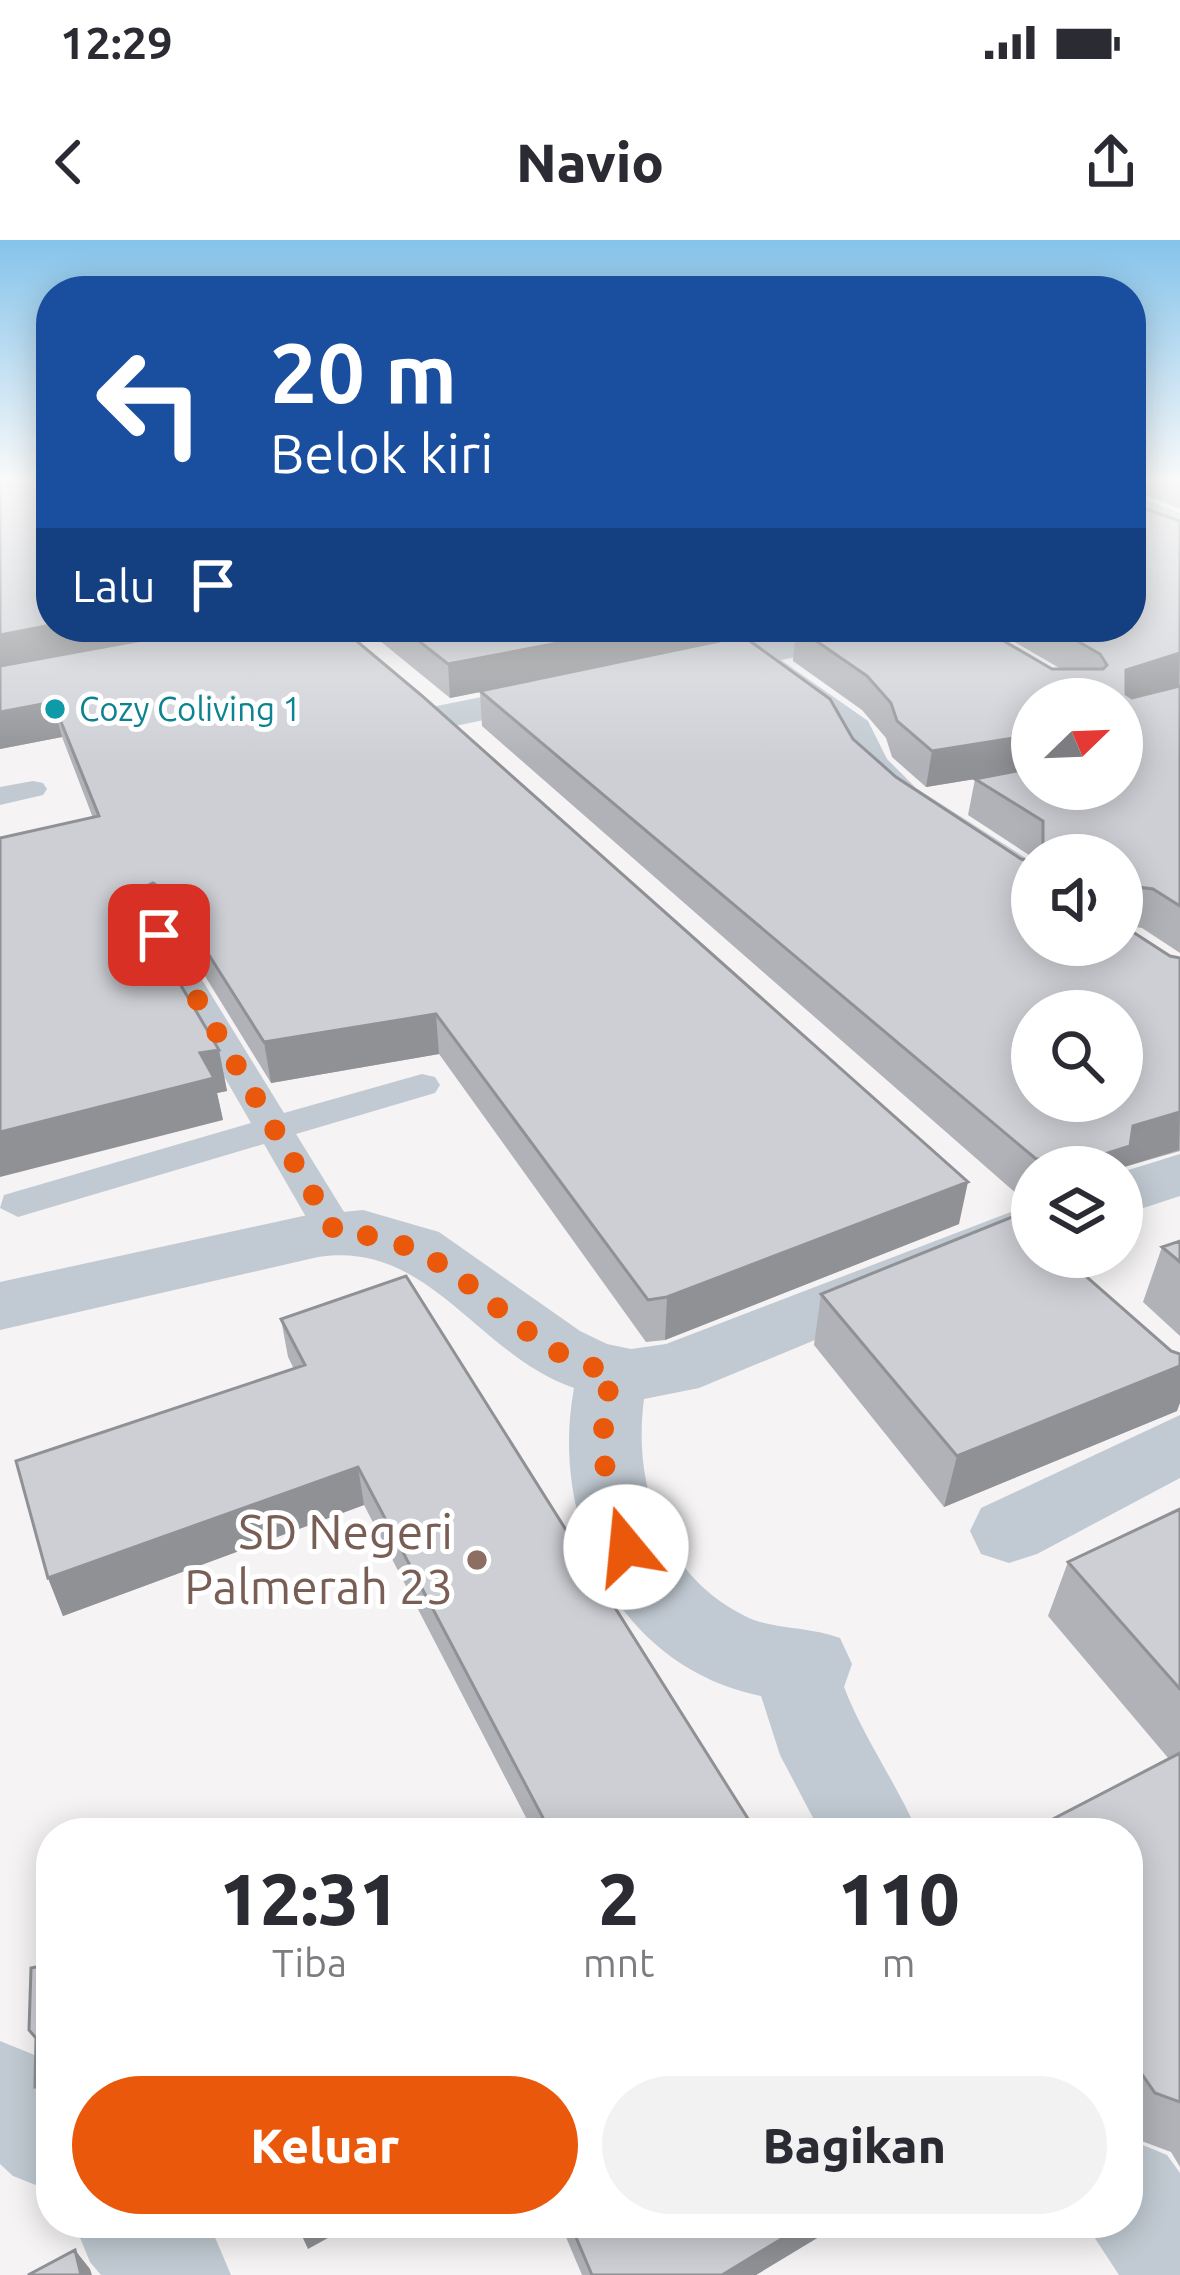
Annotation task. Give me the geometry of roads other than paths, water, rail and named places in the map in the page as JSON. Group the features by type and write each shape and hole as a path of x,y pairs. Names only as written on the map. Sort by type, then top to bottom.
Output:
{"street":[{"path":"643,675 808,642"},
{"path":"749,652 844,722 862,741 868,764 915,807 1011,869"},
{"path":"493,764 426,704 601,684"},
{"path":"915,807 966,797 975,800"},
{"path":"1143,1187 1180,1174"},
{"path":"0,1306 336,1233 375,1233 408,1244 570,1359 641,1377 1011,1245"},
{"path":"612,1373 602,1415 601,1453 626,1547 653,1592 726,1648 754,1658 810,1664 801,1687 825,1755 863,1818"},
{"path":"1009,1531 1180,1444"},
{"path":"0,2092 36,2124"},
{"path":"1143,2215 1180,2266"},
{"path":"142,2238 174,2275"}],"lane":[{"path":"0,796 33,789"},
{"path":"159,935 336,1233"},
{"path":"18,1204 422,1085"}],"place":[{"name":"Cozy Coliving 1","path":"55,709"},
{"name":"SD Negeri Palmerah 23","path":"477,1560"}]}
